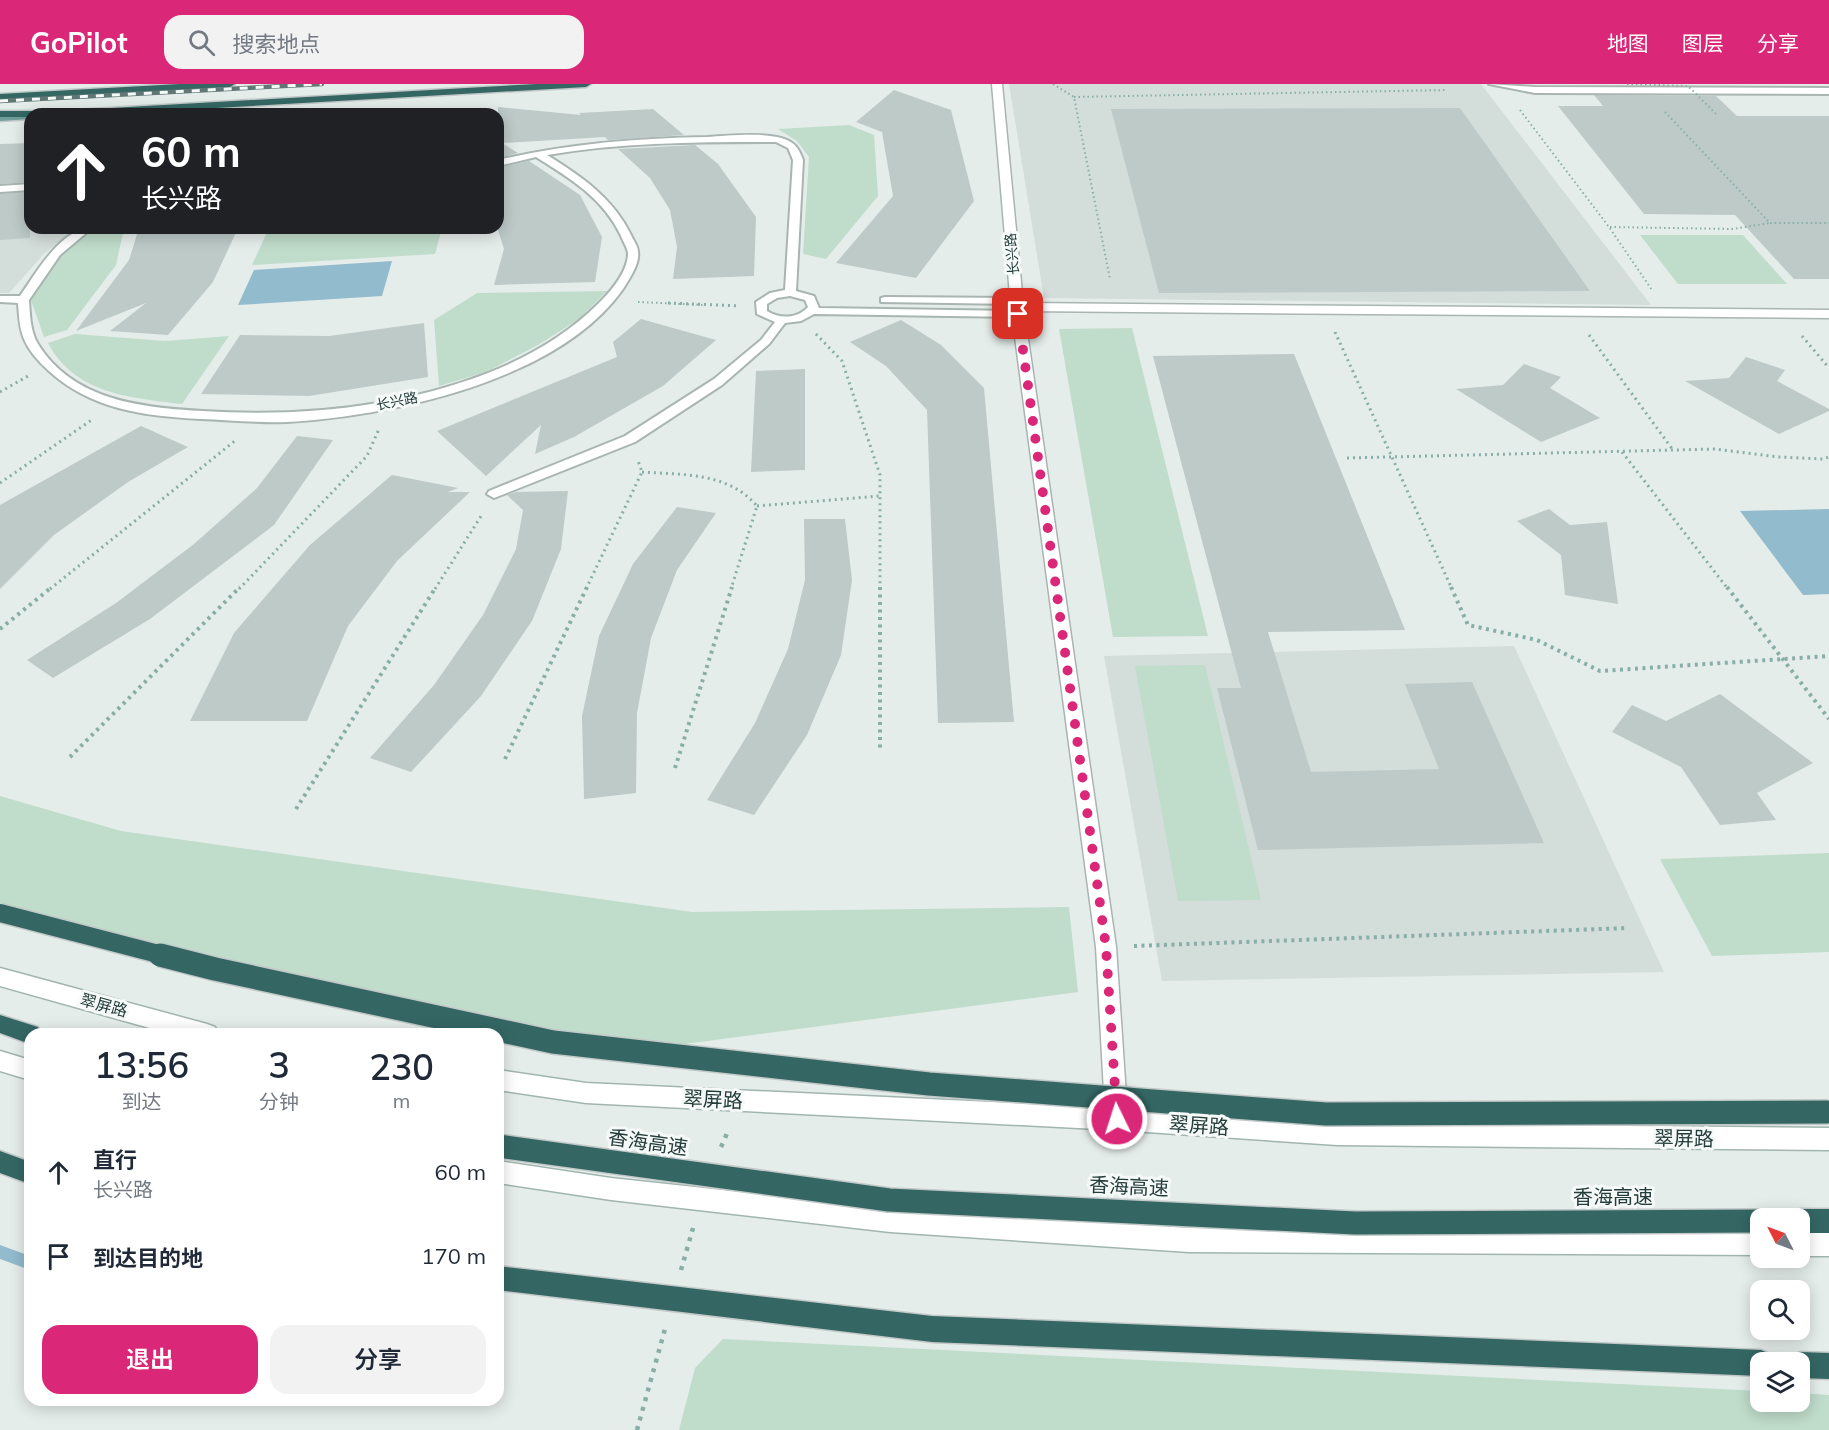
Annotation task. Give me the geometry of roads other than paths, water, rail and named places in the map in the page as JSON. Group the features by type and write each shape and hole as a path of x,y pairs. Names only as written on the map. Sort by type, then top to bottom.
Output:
{"highway":[{"path":"0,97 230,84"},
{"path":"164,108 586,84"},
{"path":"0,116 24,115"},
{"path":"0,913 215,969 488,1028"},
{"path":"0,1024 24,1032"},
{"path":"504,1031 553,1042 905,1082 1326,1114 1829,1112"},
{"name":"香海高速","path":"504,1147 889,1200 1354,1222 1750,1221"},
{"path":"0,1162 24,1171"},
{"path":"1810,1221 1829,1221"},
{"path":"504,1279 932,1329 1750,1363"},
{"path":"1810,1365 1829,1366"}],"main road":[{"path":"0,116 24,116"}],"street":[{"name":"长兴路","path":"997,84 1017,307 1106,947 1117,1119"},
{"path":"1017,307 1829,314"},
{"name":"翠屏路","path":"0,976 186,1028"},
{"path":"0,1061 24,1068"},
{"name":"翠屏路","path":"504,1081 586,1093 1117,1119 1337,1134 1829,1139"},
{"path":"504,1173 611,1189 890,1220 1189,1240 1750,1243"},
{"path":"1810,1244 1829,1244"}],"lane":[{"path":"1498,85 1519,84"},
{"path":"1498,85 1535,90 1829,91"},
{"path":"1535,90 1562,98 1820,101"},
{"path":"504,162 574,148 695,139 777,139 788,143 795,149 798,160 790,293"},
{"name":"长兴路","path":"23,300 24,318 31,342 49,364 74,385 115,404 169,414 307,416 425,396 492,375 544,349 593,317 622,284 633,252 622,224 599,197 571,175 538,154"},
{"path":"0,189 24,187"},
{"path":"0,299 23,300 56,253 80,234"},
{"path":"790,293 805,295 811,305 801,318 782,320 766,316 760,307 766,298 790,293"},
{"path":"811,305 1017,307"},
{"path":"494,494 630,439 718,382 765,342 782,320"}],"water":[{"path":"392,261 382,296 238,305 254,270"},
{"path":"1829,509 1829,594 1803,595 1740,511"}],"waterway":[{"path":"0,1252 24,1261"}],"railway":[{"path":"0,101 322,84"}]}
